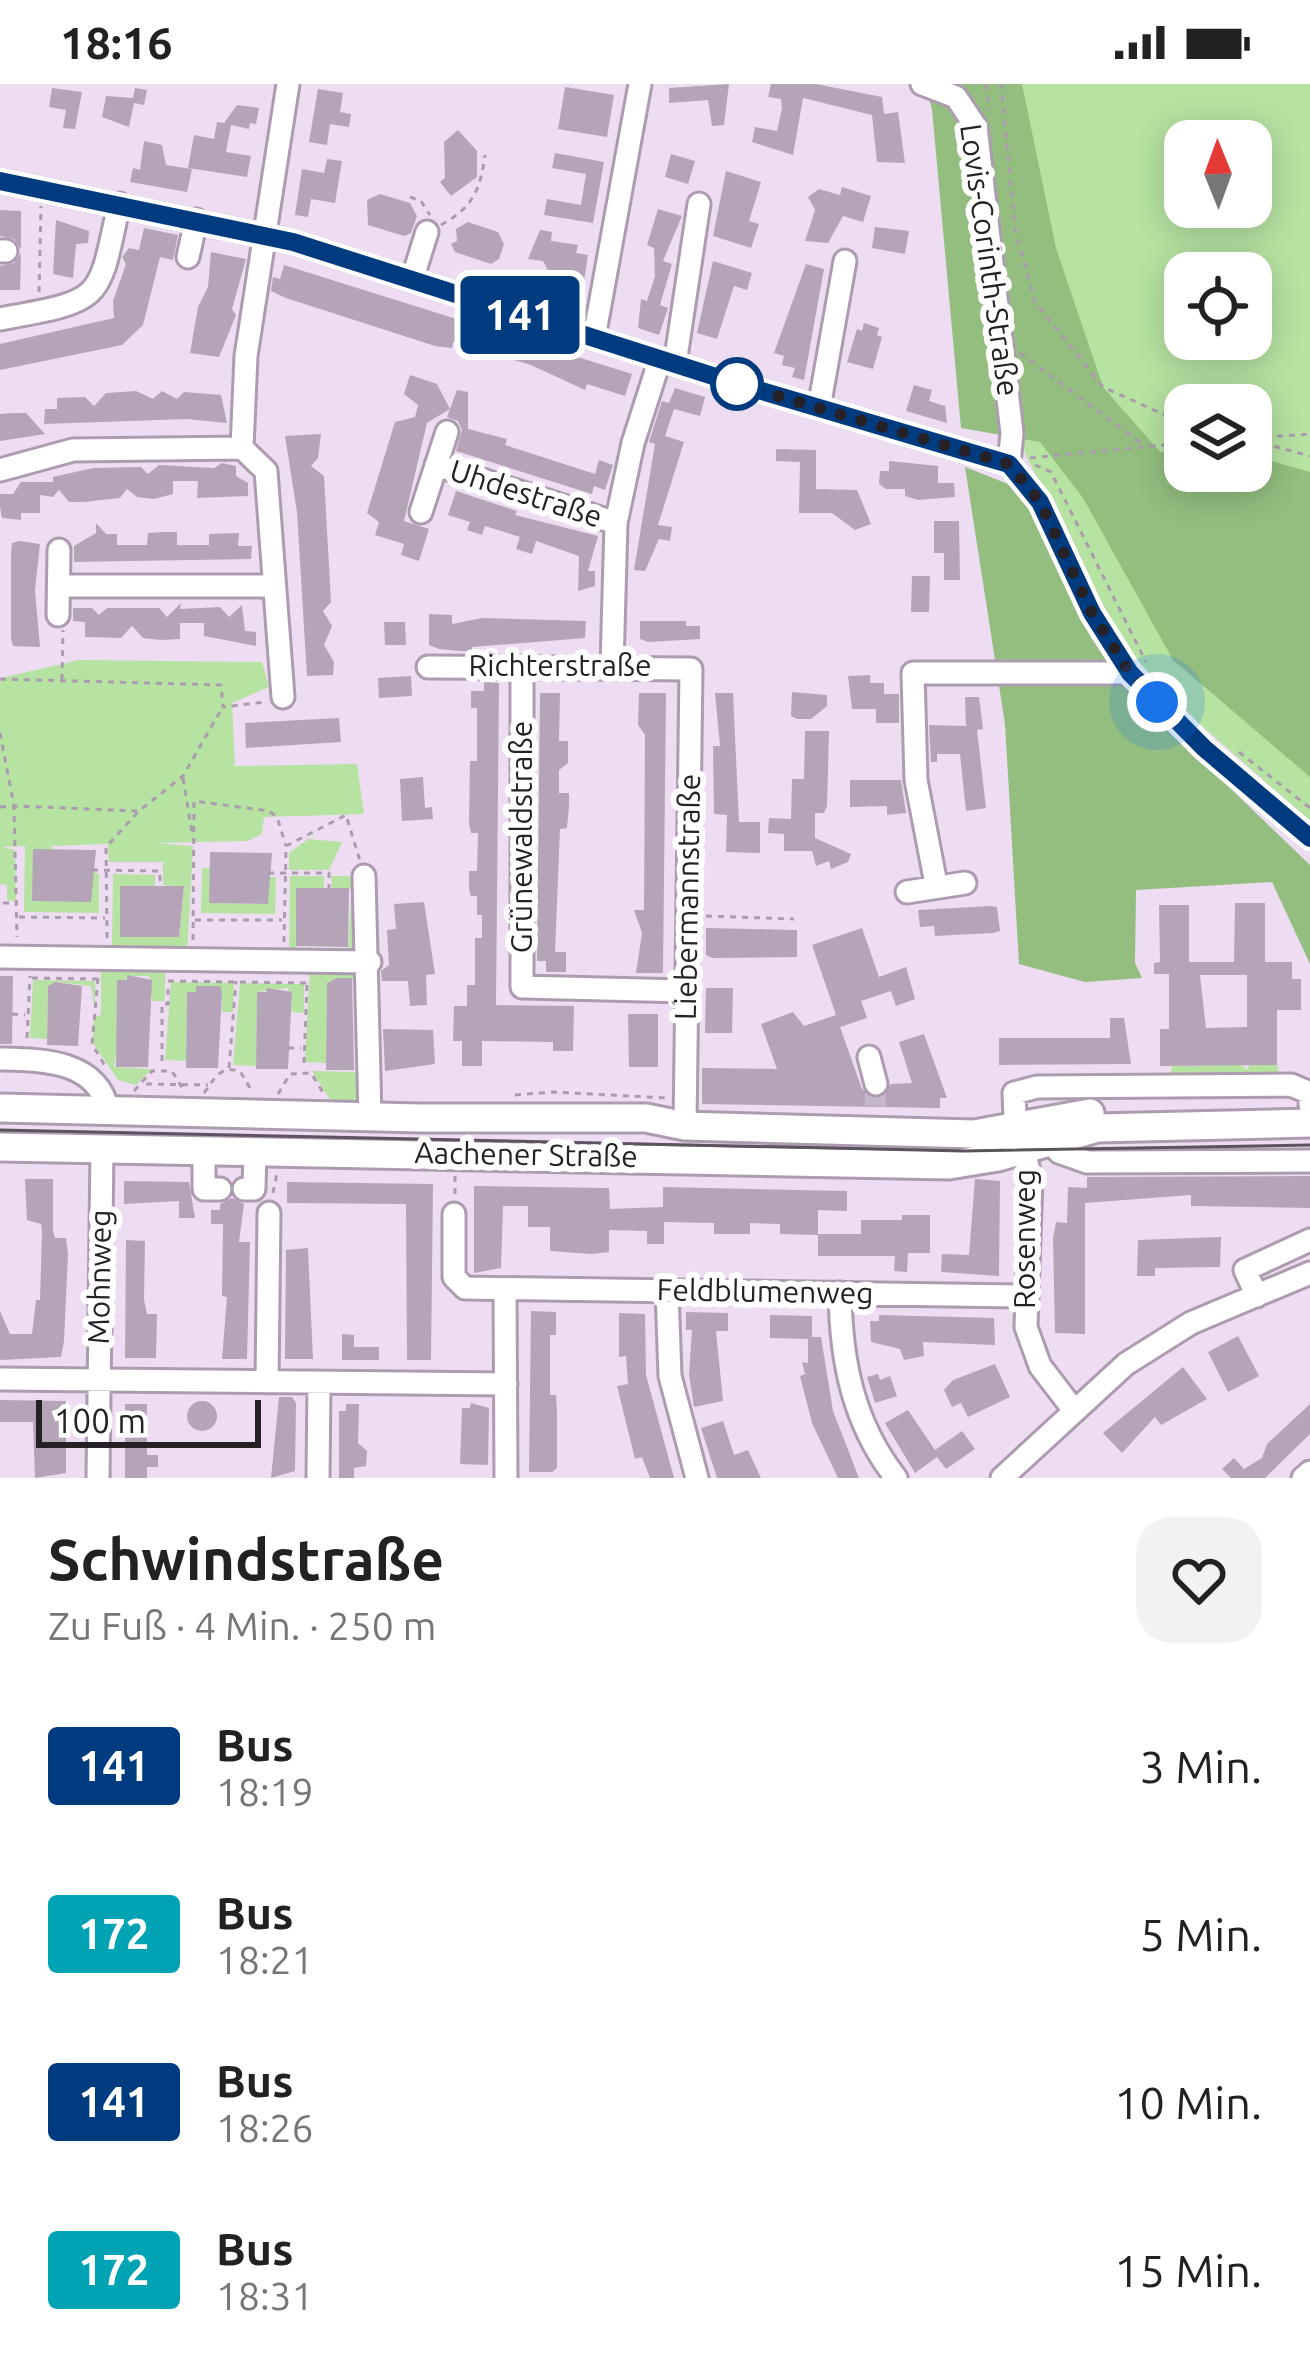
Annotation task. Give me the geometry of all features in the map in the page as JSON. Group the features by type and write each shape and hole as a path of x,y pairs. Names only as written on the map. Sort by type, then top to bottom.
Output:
{"main road":[{"name":"Aachener Straße","path":"0,1108 118,1103 370,1117 646,1118 685,1126 875,1107 974,1135 1030,1139 1097,1128 1310,1123"},
{"name":"Aachener Straße","path":"0,1148 546,1154 949,1165 1030,1139 1089,1113 1310,1105"},
{"path":"546,1154 564,1141 559,1116"}],"street":[{"path":"242,448 246,356 261,234 288,84"},
{"path":"594,338 640,84"},
{"name":"Lovis-Corinth-Straße","path":"922,84 956,97 976,127 1012,434 1010,461"},
{"path":"0,181 261,234 819,408 1010,461 1040,502 1092,613 1204,748 1310,838"},
{"path":"0,319 38,312 98,289 107,271 119,204"},
{"path":"612,666 616,524 633,443 668,362 699,204"},
{"path":"188,256 196,220"},
{"path":"412,280 432,229"},
{"path":"819,408 845,261"},
{"name":"Uhdestraße","path":"421,512 447,432"},
{"path":"0,470 73,450 242,448 266,471 283,697"},
{"name":"Uhdestraße","path":"436,465 616,524"},
{"path":"58,615 59,550"},
{"path":"59,586 273,586"},
{"name":"Richterstraße","path":"428,667 691,669"},
{"name":"Grünewaldstraße","path":"522,667 522,987 685,991"},
{"path":"936,884 916,779 914,673 1138,668"},
{"name":"Liebermannstraße","path":"685,1126 691,669"},
{"path":"364,876 370,962 370,1117"},
{"path":"907,892 965,883"},
{"path":"19,962 101,965 193,960 237,972 285,962 370,962"},
{"path":"0,1059 55,1054 94,1079 118,1103"},
{"path":"869,1057 875,1107"},
{"name":"Aachener Straße","path":"1030,1139 1013,1098 1026,1088 1291,1084 1310,1093 1310,1105"},
{"path":"1030,1139 1087,1162 1310,1161"},
{"name":"Rosenweg","path":"1030,1139 1025,1296 1031,1347 1073,1409"},
{"name":"Mohnweg","path":"98,1478 102,1148"},
{"path":"204,1149 204,1189 220,1189"},
{"path":"244,1189 254,1189 267,1150"},
{"path":"267,1382 269,1213"},
{"name":"Feldblumenweg","path":"454,1214 457,1285 1025,1296"},
{"path":"1256,1296 1245,1270 1310,1240"},
{"path":"1002,1478 1073,1409 1142,1354 1191,1323 1310,1273"},
{"path":"505,1288 506,1478"},
{"path":"667,1291 670,1376 697,1478"},
{"path":"840,1293 844,1368 872,1442 896,1478"},
{"path":"0,1379 506,1384"},
{"path":"318,1478 319,1382"},
{"path":"1303,1478 1310,1472"}],"path":[{"path":"1001,84 1015,229 1035,302 1103,387 1164,415"},
{"path":"432,229 465,211 475,198 485,155"},
{"path":"38,312 41,188"},
{"path":"1018,352 1143,446"},
{"path":"1272,437 1310,434"},
{"path":"1010,461 1164,444"},
{"path":"1272,445 1310,456"},
{"path":"1010,461 1051,472 1138,668"},
{"path":"58,615 63,622 62,682"},
{"path":"0,679 221,685 223,707 182,776 139,811 106,847 98,1012 82,1012"},
{"path":"223,707 283,697"},
{"path":"0,733 18,848 19,962 27,1039"},
{"path":"1237,750 1310,808"},
{"path":"182,776 195,839"},
{"path":"193,960 191,806 201,800 269,811 277,817 286,846 285,962"},
{"path":"0,807 139,811"},
{"path":"286,846 346,815 364,876"},
{"path":"92,870 160,871 160,886"},
{"path":"268,873 328,873 329,888"},
{"path":"3,903 18,903"},
{"path":"687,916 794,919"},
{"path":"17,917 106,918"},
{"path":"193,920 282,920"},
{"path":"19,962 101,965"},
{"path":"222,1015 236,1016 237,972"},
{"path":"152,1004 168,1004 168,981 237,972 307,983 304,1068 330,1106"},
{"path":"162,1004 162,1066"},
{"path":"92,1012 92,1044"},
{"path":"12,1014 27,1015"},
{"path":"292,1014 304,1014"},
{"path":"200,1097 229,1067 230,1015"},
{"path":"288,1048 303,1048"},
{"path":"162,1066 172,1071 184,1097"},
{"path":"118,1103 162,1066"},
{"path":"229,1067 240,1071 259,1105"},
{"path":"271,1106 290,1075 304,1068"},
{"path":"142,1084 210,1085"},
{"path":"267,1150 269,1213"},
{"path":"454,1214 456,1153"}],"green space":[{"path":"924,84 1022,84 1056,248 1103,387 1164,452 1164,492 1272,492 1272,461 1310,472 1310,777 1173,660 1083,498 1040,442 961,428 932,109"},
{"path":"947,84 1310,84 1310,821 1136,668 1025,454 982,129"},
{"path":"965,467 1013,486 1030,506 1091,638 1127,689 1310,865 1310,964 1272,882 1136,890 1135,963 1142,978 1085,982 1019,964 1005,724"},
{"path":"80,660 262,662 269,687 232,703 235,766 357,764 364,814 264,817 262,834 248,841 155,843 193,846 187,955 112,954 113,874 155,875 155,886 120,937 179,937 184,887 163,885 163,862 109,862 108,844 49,846 99,874 99,913 24,912 25,846 2,847 15,850 16,901 7,900 7,885 0,884 0,678"},
{"path":"308,839 342,842 329,870 289,870 289,853"},
{"path":"202,868 210,868 210,903 267,904 268,877 276,877 275,914 201,913"},
{"path":"290,876 324,876 324,888 296,888 297,948 348,948 352,889 332,888 331,876 358,876 358,957 289,956"},
{"path":"101,962 165,963 165,1001 152,1001 149,976 127,976 114,1067 152,1069 136,1085 118,1080 93,1043 94,1017 101,1015"},
{"path":"310,965 367,966 359,979 327,983 326,1063 305,1062"},
{"path":"33,980 95,981 95,1010 91,986 56,982 48,986 47,1039 30,1038"},
{"path":"171,982 234,983 233,1012 222,1012 222,992 187,993 186,1061 165,1060"},
{"path":"240,983 304,984 304,1013 292,1012 288,988 257,992 256,1066 233,1065"},
{"path":"1241,1065 1248,1070 1249,1065 1277,1065 1281,1078 1169,1080 1172,1066"},
{"path":"312,1071 359,1072 365,1104 332,1103"}],"building":[{"path":"729,84 724,125 712,126 708,100 669,103 669,88"},
{"path":"771,84 816,84 882,97 884,114 898,112 905,163 877,162 872,115 803,98 793,155 752,142 755,127 777,131 781,99 768,97"},
{"path":"565,87 614,95 607,137 558,129"},
{"path":"52,88 82,92 75,129 63,128 66,110 49,107"},
{"path":"135,88 147,90 144,105 134,103 129,127 102,117 106,96 133,98"},
{"path":"318,89 343,93 340,112 351,114 349,127 330,124 327,145 309,142"},
{"path":"237,105 259,108 256,124 250,123 249,129 231,125 226,152 251,156 247,177 188,168 194,135 214,139 217,122 224,123"},
{"path":"458,130 477,151 477,177 451,196 440,182 445,178 444,142"},
{"path":"144,141 162,145 166,165 192,169 187,192 130,182 133,168 140,170"},
{"path":"555,153 604,162 593,223 544,215 547,199 581,205 586,174 552,168"},
{"path":"671,154 695,161 688,184 665,177"},
{"path":"327,159 342,161 335,203 311,199 308,217 295,215 302,169 324,173"},
{"path":"726,171 761,182 749,221 759,224 751,248 713,236"},
{"path":"842,187 871,196 863,222 843,216 828,243 805,241 815,210 808,197 819,189 840,195"},
{"path":"380,194 410,203 417,216 411,233 404,236 368,225 367,200"},
{"path":"658,209 682,216 663,261 672,264 660,305 668,308 659,335 638,328 641,299 647,301 655,276 654,248 647,245"},
{"path":"0,210 21,211 21,249 14,239 0,236"},
{"path":"56,220 89,231 88,243 76,244 73,278 53,274"},
{"path":"468,222 498,232 504,244 499,259 491,264 455,252 451,244 457,241 456,229"},
{"path":"875,227 909,231 905,254 872,248"},
{"path":"144,228 178,235 173,260 160,257 143,325 122,345 0,370 0,344 114,318 113,301 126,264 122,257 129,248 139,250"},
{"path":"540,230 552,232 551,241 578,245 576,253 588,255 582,294 569,292 572,275 549,272 543,261 528,259"},
{"path":"211,252 246,259 232,309 236,315 219,357 190,353 198,307 208,287"},
{"path":"21,253 20,290 0,290 0,266 14,263"},
{"path":"713,261 752,273 747,290 734,286 717,339 697,333"},
{"path":"806,264 824,269 804,380 792,377 795,368 782,365 784,356 774,353"},
{"path":"284,265 632,374 625,396 587,384 585,390 531,365 453,342 452,348 435,346 286,298 271,291 273,277 280,279"},
{"path":"864,323 879,328 877,335 882,337 873,369 847,362 857,329 862,331"},
{"path":"410,375 437,384 450,409 427,423 404,521 429,529 419,561 401,555 404,544 375,535 379,522 367,513 395,422 415,417 418,405 404,394"},
{"path":"914,385 932,390 929,401 945,406 947,423 906,411"},
{"path":"675,388 705,397 700,416 674,409 665,436 684,442 658,525 672,527 670,541 659,539 645,571 634,570 655,444 649,442 662,401 669,403"},
{"path":"457,390 468,392 468,429 595,474 599,460 613,465 605,490 594,486 592,494 456,451 462,430 458,421 447,417"},
{"path":"136,391 153,399 162,391 177,399 184,392 221,395 227,423 187,419 44,424 45,409 57,409 57,398 85,397 94,406 106,393"},
{"path":"26,413 45,434 0,441 0,414"},
{"path":"321,434 318,458 311,466 324,476 331,602 323,611 332,626 324,645 334,662 333,675 307,676 297,512 285,436"},
{"path":"776,449 816,450 816,489 857,490 871,524 855,530 832,513 799,513 800,462 776,461"},
{"path":"889,461 938,466 938,483 954,483 955,497 918,500 905,496 905,489 886,489 879,484 880,471 889,471"},
{"path":"222,463 236,466 236,476 248,483 248,496 197,498 198,481 173,481 173,494 154,499 137,497 127,489 120,498 69,502 59,490 53,497 40,495 40,513 21,513 21,520 2,518 0,494 13,494 21,482 53,482 53,477 93,468 141,467 148,474 159,465 214,468"},
{"path":"456,491 517,511 515,515 598,536 588,571 595,571 595,586 578,591 579,556 536,541 532,554 516,549 520,537 485,526 482,535 467,530 470,522 448,515"},
{"path":"934,521 959,521 960,580 944,580 944,553 934,553"},
{"path":"96,523 106,534 117,534 117,545 147,545 148,533 177,532 177,545 209,545 209,534 239,533 238,546 252,546 251,559 74,562 74,546 96,533"},
{"path":"12,543 40,544 35,590 40,647 13,646 11,638"},
{"path":"912,576 930,576 929,612 911,612"},
{"path":"181,603 180,609 220,607 229,617 242,605 245,631 256,632 256,646 204,636 204,623 180,623 180,639 161,640 143,638 132,626 121,638 85,637 85,622 73,621 73,608 92,608 99,615 107,608 159,608 167,617"},
{"path":"429,614 452,615 452,624 482,618 586,621 585,638 472,647 472,652 439,649 429,645"},
{"path":"640,621 686,621 686,626 700,626 700,639 648,642 640,639"},
{"path":"384,622 405,622 406,645 385,645"},
{"path":"870,675 870,683 884,683 884,694 899,694 899,723 876,723 876,709 852,709 848,676"},
{"path":"411,676 412,696 379,698 378,678"},
{"path":"484,682 499,683 496,1005 574,1006 573,1051 553,1051 553,1042 482,1041 482,1066 462,1066 462,1041 453,1041 454,1006 467,1006 467,985 475,985 475,938 482,938 477,896 471,896 469,889 469,871 477,871 478,833 471,833 469,823 470,761 477,761 477,708 471,708 471,691 484,691"},
{"path":"792,692 827,695 827,706 811,719 797,719 791,716"},
{"path":"540,693 560,693 559,741 568,741 568,763 559,770 559,793 569,793 569,806 567,828 560,829 555,952 566,952 566,972 546,972 546,961 537,961"},
{"path":"639,693 666,693 663,973 636,973 642,933 634,910 644,910 645,735 638,725"},
{"path":"715,693 733,693 739,822 760,822 760,853 726,852 727,815 714,814 713,746 720,746"},
{"path":"965,697 979,697 983,729 977,730 986,808 966,811 960,754 937,754 937,762 931,762 929,725 966,726"},
{"path":"339,718 341,742 246,748 245,723"},
{"path":"805,731 829,731 827,806 824,813 815,813 815,838 851,854 848,862 831,869 829,861 816,866 812,851 784,851 784,834 768,833 769,818 791,819 792,779 804,779"},
{"path":"423,777 425,808 432,807 433,819 402,821 400,779"},
{"path":"850,780 901,780 906,813 887,815 887,806 850,807"},
{"path":"33,849 96,850 91,902 32,901"},
{"path":"210,852 272,853 268,904 209,903"},
{"path":"120,886 184,886 179,937 120,937"},
{"path":"296,888 349,888 348,947 296,946"},
{"path":"424,902 435,974 426,975 427,1005 410,1006 408,981 382,981 381,971 389,965 387,930 396,929 394,904"},
{"path":"1235,903 1265,903 1265,962 1292,962 1292,979 1301,979 1301,1010 1277,1010 1277,1065 1160,1066 1160,1029 1169,1029 1169,974 1154,974 1154,963 1160,962 1159,905 1189,905 1189,962 1234,962","holes":["1200,975 1247,975 1247,1027 1206,1028"]},
{"path":"997,907 1000,931 935,936 934,926 920,927 918,910"},
{"path":"706,928 797,930 797,957 712,958 706,955"},
{"path":"862,928 879,977 906,967 915,999 896,1006 891,991 861,1001 867,1018 840,1027 862,1089 879,1099 891,1084 912,1083 899,1042 924,1034 947,1098 940,1098 940,1108 702,1104 702,1068 777,1069 761,1024 793,1012 804,1026 836,1015 812,945"},
{"path":"127,975 152,980 148,1067 116,1067 117,980 127,980"},
{"path":"0,976 13,976 12,1044 0,1044"},
{"path":"352,978 354,1070 326,1070 327,983"},
{"path":"55,982 82,986 78,1046 47,1045 48,986"},
{"path":"196,986 220,986 222,992 218,1068 186,1068 187,992 196,992"},
{"path":"267,988 292,992 288,1069 256,1069 257,992"},
{"path":"706,988 733,988 732,1033 705,1033"},
{"path":"628,1014 658,1014 658,1067 629,1067"},
{"path":"1110,1018 1124,1018 1131,1064 999,1065 999,1038 1110,1038"},
{"path":"383,1029 433,1030 435,1064 385,1071"},
{"path":"1310,1176 1310,1208 1191,1206 1191,1195 1085,1203 1085,1334 1055,1333 1053,1238 1056,1222 1067,1223 1068,1187 1087,1188 1087,1177"},
{"path":"25,1179 53,1179 53,1231 55,1238 66,1238 68,1254 64,1341 61,1357 0,1360 0,1311 10,1334 32,1334 36,1300 40,1300 42,1231 41,1224 27,1220"},
{"path":"975,1179 1000,1181 999,1276 941,1272 942,1254 969,1255"},
{"path":"124,1181 189,1182 195,1218 179,1218 179,1201 124,1204"},
{"path":"287,1182 433,1184 431,1360 407,1360 406,1204 287,1203"},
{"path":"474,1186 609,1188 610,1209 663,1207 663,1187 847,1191 847,1211 818,1210 818,1235 780,1234 780,1224 750,1223 750,1234 714,1234 714,1223 664,1222 664,1244 647,1244 647,1231 609,1230 609,1252 592,1254 550,1251 550,1227 528,1227 528,1206 503,1206 501,1268 474,1273"},
{"path":"232,1198 244,1204 239,1242 250,1242 247,1359 222,1359 227,1297 222,1296 223,1224 211,1224 211,1210 220,1210 220,1204"},
{"path":"902,1215 930,1215 930,1253 908,1253 907,1272 894,1271 895,1256 818,1256 818,1234 861,1234 861,1220 902,1220"},
{"path":"1221,1237 1220,1267 1155,1268 1155,1276 1137,1276 1138,1240"},
{"path":"126,1240 145,1241 144,1300 147,1314 157,1314 156,1358 125,1358"},
{"path":"308,1248 313,1359 285,1359 286,1250"},
{"path":"531,1311 556,1312 556,1335 550,1335 550,1395 556,1395 557,1411 557,1468 552,1472 529,1472"},
{"path":"686,1312 728,1313 728,1331 716,1331 723,1401 694,1407 689,1375 692,1330 686,1330"},
{"path":"619,1313 645,1314 646,1375 674,1478 650,1478 642,1457 635,1459 617,1386 628,1384 626,1356 619,1357"},
{"path":"770,1315 812,1316 812,1337 821,1337 833,1411 859,1478 838,1478 812,1423 800,1376 805,1374 802,1362 808,1363 808,1339 770,1338"},
{"path":"879,1315 994,1318 995,1345 923,1342 924,1356 904,1360 900,1349 871,1342 870,1321 879,1321"},
{"path":"342,1334 354,1335 354,1347 379,1347 379,1360 342,1360"},
{"path":"1238,1336 1259,1376 1228,1392 1208,1352"},
{"path":"995,1364 1010,1397 968,1417 961,1403 952,1407 944,1390 953,1380"},
{"path":"1183,1367 1207,1399 1161,1425 1155,1417 1122,1453 1103,1433"},
{"path":"878,1374 880,1380 890,1376 897,1396 875,1403 867,1377"},
{"path":"279,1397 292,1397 296,1403 295,1471 271,1478"},
{"path":"0,1400 66,1401 66,1473 35,1478 33,1422 0,1422"},
{"path":"202,1401 213,1405 217,1416 213,1427 202,1431 191,1427 187,1416 191,1405"},
{"path":"471,1403 489,1408 488,1465 460,1464 462,1408 470,1408"},
{"path":"125,1404 147,1404 147,1455 158,1455 158,1467 147,1467 147,1478 125,1478"},
{"path":"346,1404 359,1404 358,1443 367,1451 366,1466 354,1468 354,1478 339,1478 339,1411 346,1411"},
{"path":"1310,1404 1310,1434 1265,1478 1231,1478 1222,1469 1234,1458 1244,1469 1262,1458 1267,1444"},
{"path":"908,1410 935,1450 962,1431 975,1449 946,1469 937,1457 915,1473 885,1423"},
{"path":"723,1421 734,1455 748,1450 761,1478 717,1478 701,1428"}],"tunnel":[{"path":"875,1106 876,1084"}],"tram line":[{"path":"0,1130 964,1151 1310,1145"}],"bus line":[{"name":"141","path":"0,181 293,242 738,384 1009,464 1026,478 1040,502 1092,613 1130,673 1204,748 1310,838"}],"route":[{"path":"737,384 1009,464 1026,478 1040,502 1092,613 1130,673 1157,702"}]}
